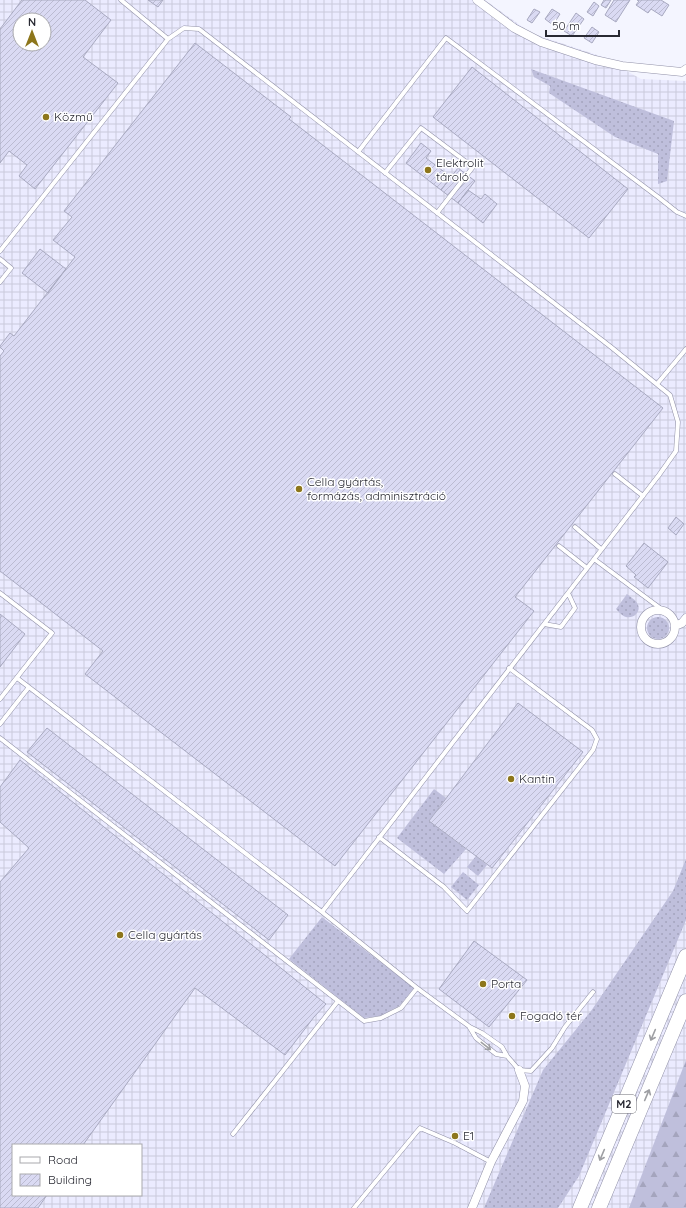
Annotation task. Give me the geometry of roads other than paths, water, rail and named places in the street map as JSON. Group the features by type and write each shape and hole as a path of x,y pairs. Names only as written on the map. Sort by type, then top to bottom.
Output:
{"highway":[{"name":"M2","path":"580,1208 686,956"},
{"name":"M2","path":"599,1208 686,1001"}],"street":[{"path":"477,0 514,28 541,42 595,60 622,66 682,72 686,69"},
{"path":"659,610 664,611 672,617 675,626 674,635 666,642 655,644 646,639 642,634 642,623 648,613 659,610"},
{"path":"675,626 682,623 686,618"},
{"path":"472,1208 491,1162 523,1101 525,1086 519,1070"}],"lane":[{"path":"122,0 168,39"},
{"path":"0,251 168,39 184,28 199,29 670,395 678,422 676,451 602,550 509,668 322,912"},
{"path":"358,152 446,38 684,216 686,220"},
{"path":"384,173 421,128 473,167 437,213"},
{"path":"684,216 686,212"},
{"path":"0,259 11,268 0,282"},
{"path":"657,384 686,349"},
{"path":"615,474 642,496"},
{"path":"575,528 602,550"},
{"path":"559,546 587,568"},
{"path":"594,559 664,611"},
{"path":"0,593 52,633 0,699"},
{"path":"544,624 561,627 575,608 568,593"},
{"path":"379,837 444,887 467,911 594,750 597,739 592,730 509,668"},
{"path":"17,678 322,912 417,988 470,1028 482,1033 502,1047 507,1056 519,1070 531,1071 552,1048 565,1027 593,992"},
{"path":"0,724 29,687"},
{"path":"0,738 364,1021 381,1018 401,1008 417,988"},
{"path":"233,1134 338,1002"},
{"path":"470,1028 476,1038 496,1054 507,1056"},
{"path":"354,1208 420,1128 491,1162"}],"place":[{"name":"Közmű","path":"46,117"},
{"name":"Elektrolit tároló","path":"428,170"},
{"name":"Cella gyártás, formázás, adminisztráció","path":"299,489"},
{"name":"Kantin","path":"511,779"},
{"name":"Cella gyártás","path":"120,935"},
{"name":"Porta","path":"483,984"},
{"name":"Fogadó tér","path":"512,1016"},
{"name":"E1","path":"455,1136"}]}
